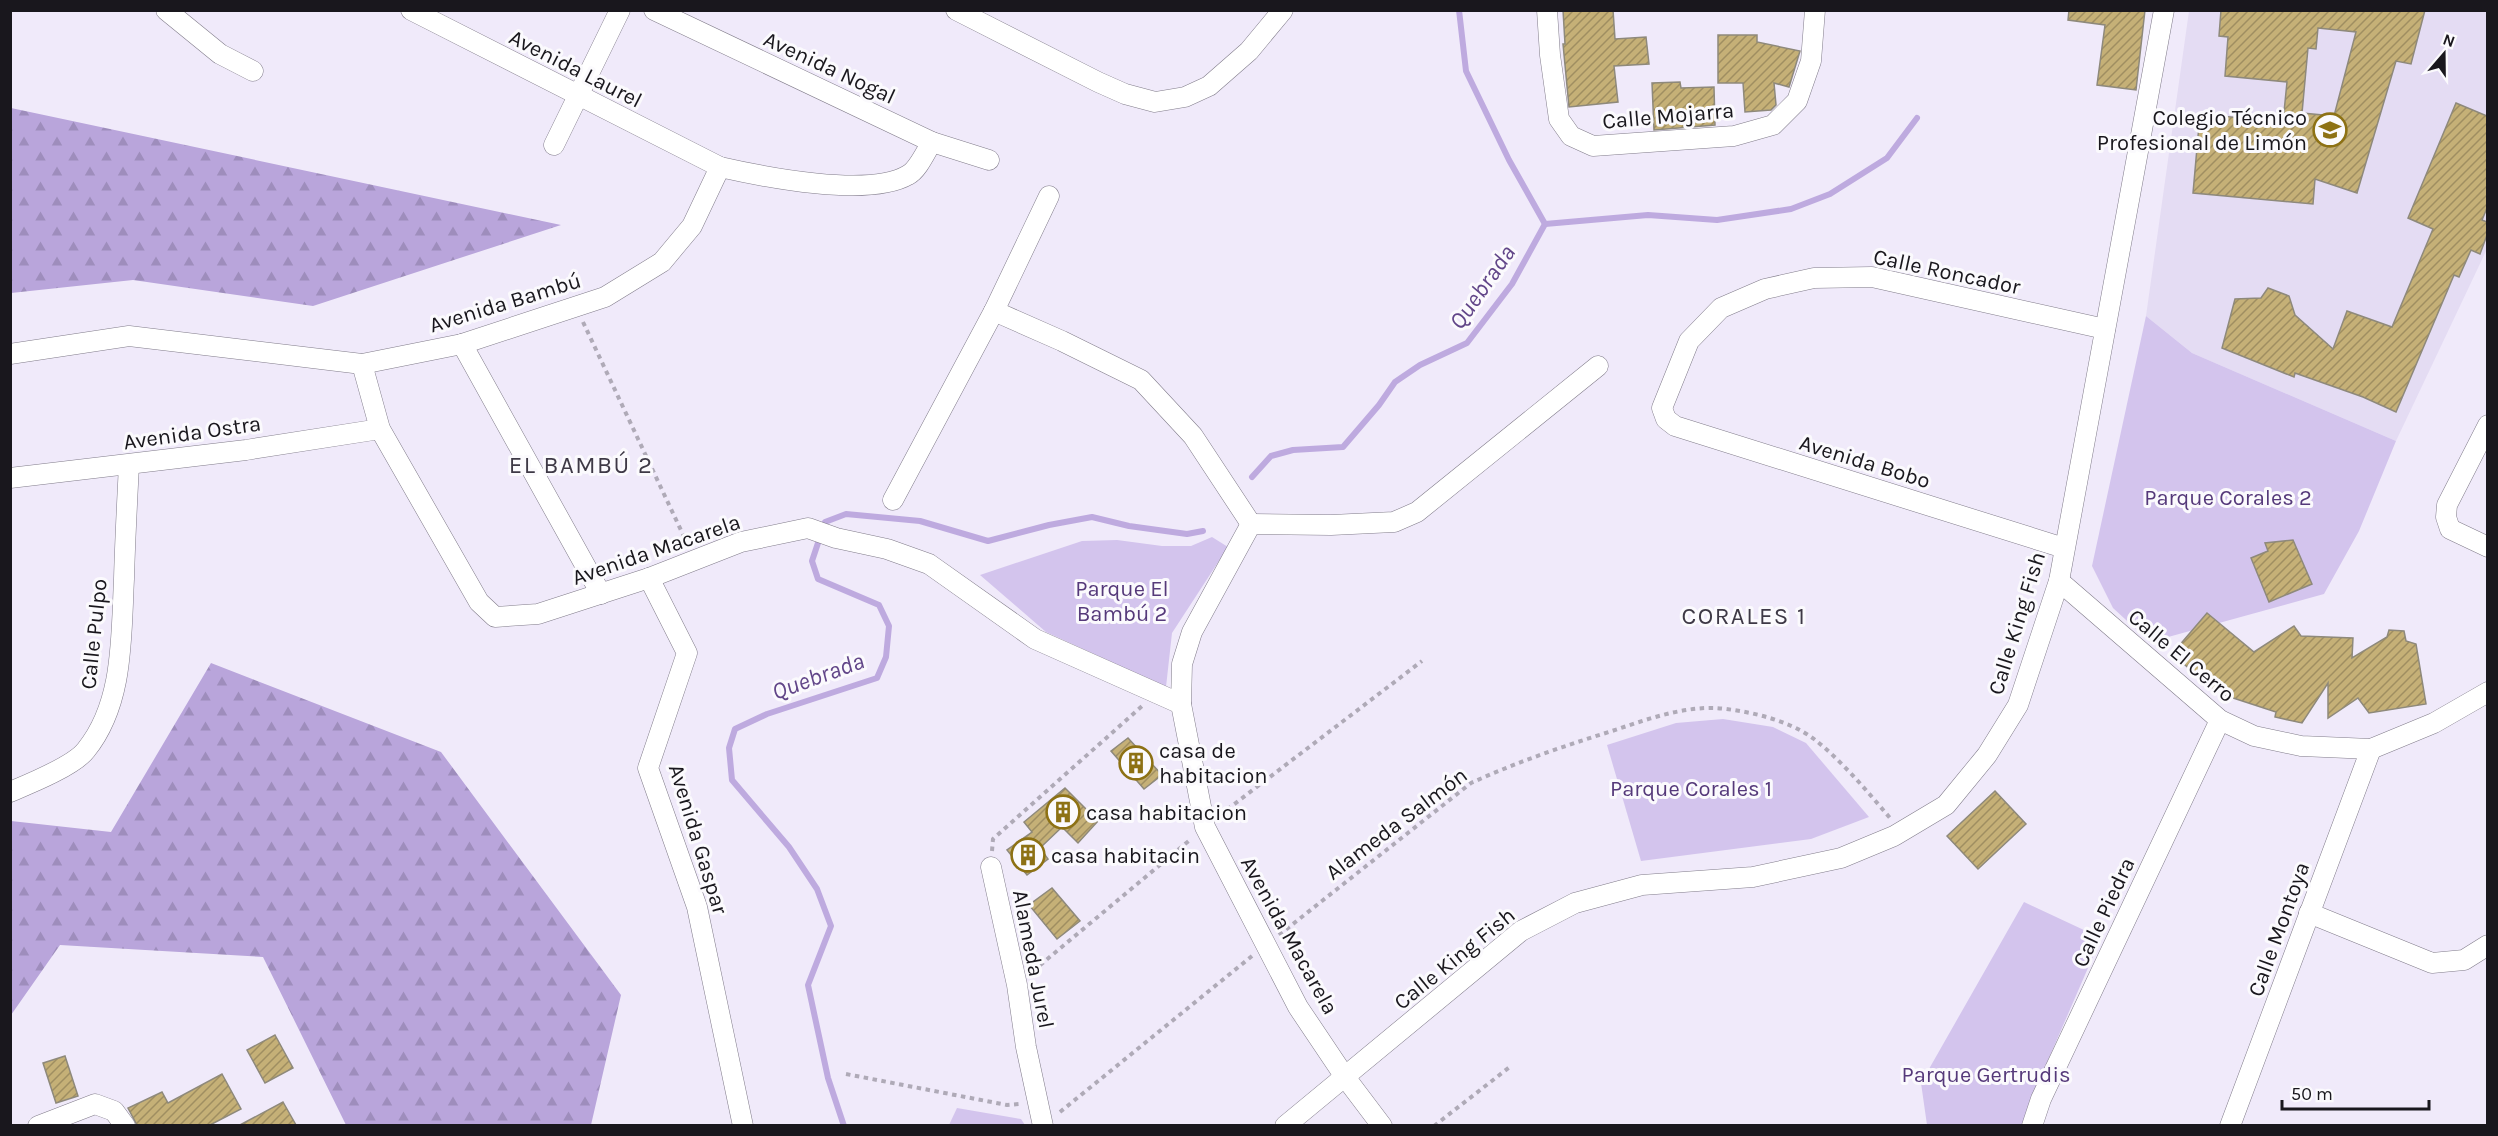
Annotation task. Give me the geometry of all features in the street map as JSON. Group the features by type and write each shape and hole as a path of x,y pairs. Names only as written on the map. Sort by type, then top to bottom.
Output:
{"street":[{"path":"166,10 220,54 253,71"},
{"name":"Avenida Laurel","path":"411,10 720,167"},
{"path":"554,145 620,10"},
{"name":"Avenida Nogal","path":"654,10 932,142 989,160"},
{"path":"956,10 1098,82 1155,102 1185,97 1209,86 1249,51 1283,10"},
{"name":"Calle Mojarra","path":"1547,10 1550,55 1559,118 1571,136 1593,146 1734,136 1773,125 1797,101 1811,61 1815,10"},
{"name":"Calle King Fish","path":"1285,1125 1521,931 1575,903 1642,885 1754,877 1841,858 1902,831 1946,805 1987,755 2018,705 2059,581 2164,10"},
{"path":"720,167 755,175 867,186 889,183 910,174 932,142"},
{"name":"Avenida Bambú","path":"10,354 129,336 362,364 462,344 605,297 662,262 692,226 720,167"},
{"path":"893,500 994,311 1049,196"},
{"name":"Calle Roncador","path":"1662,408 1689,341 1721,308 1766,289 1814,278 1872,277 2105,329"},
{"path":"994,311 1141,380 1193,436 1251,524"},
{"path":"462,344 601,594"},
{"name":"Avenida Macarela","path":"362,364 380,429 479,602 495,617 538,614 649,578 741,542 808,528 836,538 887,549 930,564 1035,639 1181,704 1204,827 1298,1007 1345,1077 1382,1125"},
{"path":"1251,524 1331,525 1394,522 1417,512 1598,366"},
{"name":"Avenida Bobo","path":"1662,408 1666,419 1675,426 2064,548"},
{"path":"2487,425 2447,505 2446,516 2450,529 2487,547"},
{"name":"Avenida Ostra","path":"10,478 129,465 380,429"},
{"name":"Calle Pulpo","path":"10,792 45,777 85,752 105,721 115,688 121,642 129,465"},
{"path":"1181,704 1182,664 1192,632 1251,524"},
{"name":"Avenida Gaspar","path":"649,578 687,653 648,768 697,907 743,1125"},
{"name":"Calle El Cerro","path":"2059,581 2220,720 2254,736 2301,746 2371,749 2434,723 2487,692"},
{"name":"Calle Piedra","path":"2032,1125 2041,1099 2220,720"},
{"name":"Calle Montoya","path":"2230,1125 2371,749"},
{"name":"Alameda Jurel","path":"991,867 1017,985 1026,1047 1043,1125"},
{"path":"2309,913 2432,963 2464,960 2487,945"},
{"path":"38,1125 94,1104 114,1111 125,1125"}],"path":[{"path":"576,307 695,560"},
{"name":"Alameda Jurel","path":"991,867 993,839 1156,693"},
{"name":"Alameda Salmón","path":"1043,1125 1471,783 1555,750 1666,714 1714,708 1774,718 1813,739 1864,789 1902,831"},
{"path":"1434,1125 1511,1066"},
{"path":"846,1074 1007,1105 1038,1102"}],"shaded area":[{"name":"Colegio Técnico Profesional de Limón","path":"2189,11 2487,11 2487,249 2396,441 2192,353 2146,316"}],"green space":[{"path":"10,108 561,225 313,306 133,280 11,293"},
{"name":"Parque Corales 2","path":"2146,316 2192,353 2396,441 2359,531 2324,594 2150,642 2113,608 2092,566"},
{"name":"Parque El Bambú 2","path":"1212,537 1228,547 1172,633 1166,687 1046,632 980,575 1082,541 1117,540 1162,546 1191,546"},
{"path":"211,663 441,752 621,995 591,1125 346,1125 263,957 60,945 11,1015 11,821 111,832"},
{"name":"Parque Corales 1","path":"1723,719 1773,727 1806,743 1869,817 1811,839 1641,861 1607,745 1676,723"},
{"name":"Parque Gertrudis","path":"2024,902 2101,938 2032,1097 2023,1125 1927,1125 1921,1083"},
{"path":"957,1108 1021,1119 1025,1125 949,1125"}],"building":[{"path":"1563,10 1613,10 1615,39 1646,37 1649,64 1614,66 1618,102 1569,107 1563,44 1565,44"},
{"path":"2069,10 2145,10 2136,90 2097,85 2105,25 2068,20"},
{"path":"2221,10 2425,10 2411,64 2396,61 2357,193 2315,179 2313,204 2193,193 2200,114 2283,122 2287,82 2225,76 2228,37 2219,36","holes":["2318,28 2356,32 2334,116 2302,113 2308,48 2316,49"]},
{"path":"1718,35 1757,35 1757,42 1800,51 1789,87 1774,83 1776,105 1771,110 1745,112 1743,83 1718,83"},
{"path":"1680,82 1681,88 1714,87 1715,125 1654,130 1652,83"},
{"path":"2456,103 2487,116 2487,208 2482,220 2487,222 2487,235 2480,254 2471,250 2459,277 2454,275 2396,412 2363,397 2295,373 2294,377 2222,348 2235,299 2261,298 2268,288 2289,296 2295,315 2333,349 2347,311 2392,327 2433,229 2408,218"},
{"path":"2293,540 2312,584 2269,602 2251,558 2268,551 2265,543"},
{"path":"2207,613 2254,652 2294,626 2301,636 2353,638 2352,658 2387,637 2389,630 2404,631 2406,641 2416,644 2426,704 2369,713 2358,698 2328,718 2328,683 2302,723 2275,717 2276,712 2218,693 2172,654"},
{"name":"casa de habitacion","path":"1128,738 1162,775 1144,789 1111,751"},
{"name":"casa habitacion","path":"1065,788 1098,821 1078,843 1062,827 1040,848 1048,859 1027,875 1007,850 1032,832 1024,822"},
{"path":"1995,791 2026,824 1978,869 1947,836"},
{"path":"1052,888 1080,921 1057,939 1029,905"},
{"path":"275,1035 293,1068 265,1083 247,1050"},
{"path":"65,1056 78,1096 56,1103 43,1063"},
{"path":"222,1074 241,1109 210,1125 137,1125 128,1108 162,1092 168,1103"},
{"path":"283,1102 296,1125 240,1125"}],"waterway":[{"name":"Quebrada","path":"1459,10 1466,71 1509,160 1545,224"},
{"path":"1545,224 1648,215 1717,220 1791,209 1830,194 1887,158 1917,118"},
{"name":"Quebrada","path":"1252,477 1271,456 1293,450 1343,447 1379,405 1395,382 1420,365 1467,343 1512,284 1545,224"},
{"name":"Quebrada","path":"844,1126 828,1078 808,985 831,926 817,889 789,847 732,780 729,748 735,729 767,714 877,678 886,657 889,626 879,605 818,579 812,561 825,522 846,514 920,521 988,541 1049,525 1092,517 1129,526 1187,534 1203,531"}],"place":[{"name":"Colegio Técnico Profesional de Limón","path":"2330,130"},
{"name":"casa de habitacion","path":"1136,763"},
{"name":"casa habitacion","path":"1063,812"},
{"name":"casa habitacin","path":"1028,855"}],"district":[{"name":"EL BAMBÚ 2","path":"581,465"},
{"name":"CORALES 1","path":"1744,616"}]}
